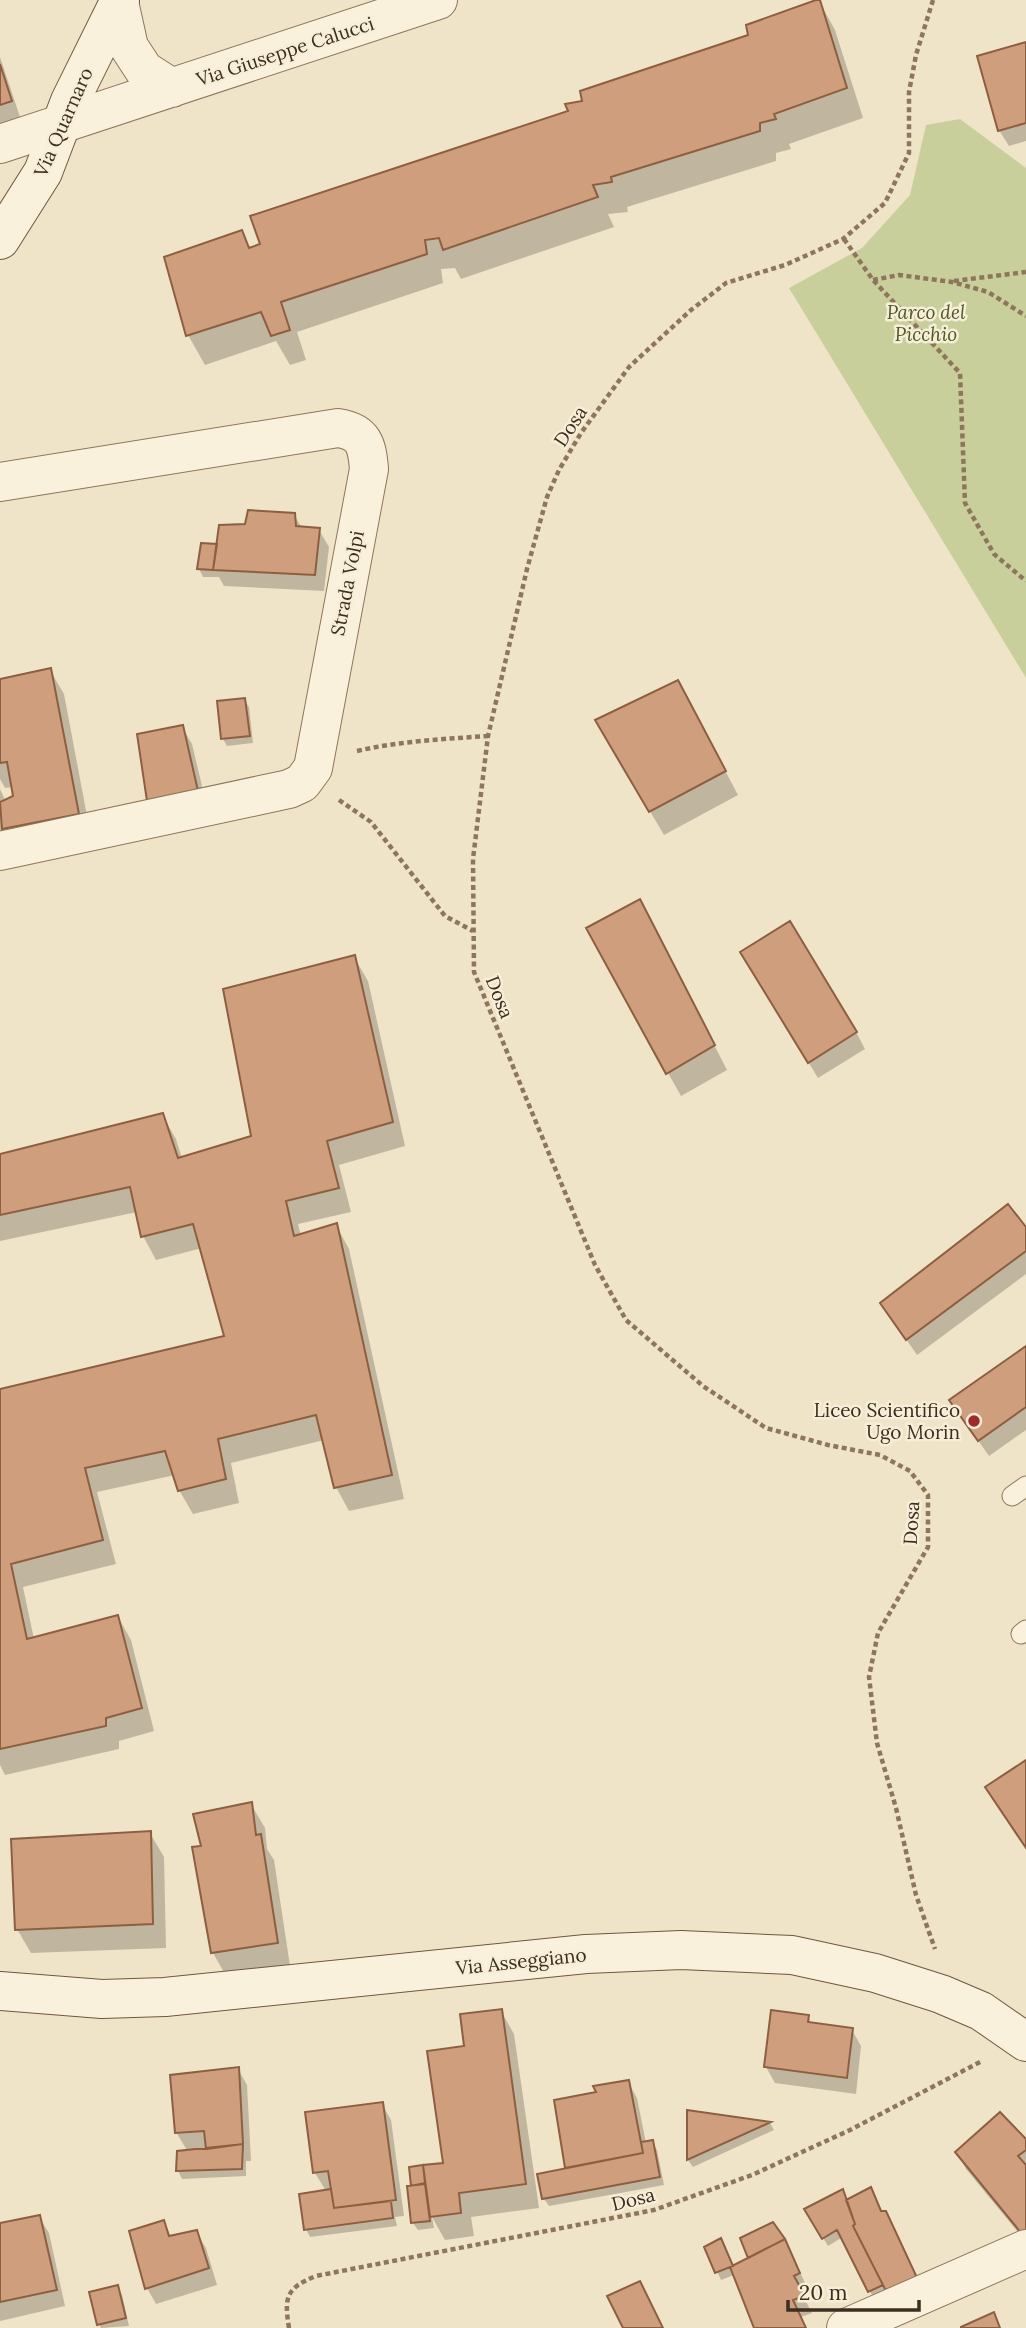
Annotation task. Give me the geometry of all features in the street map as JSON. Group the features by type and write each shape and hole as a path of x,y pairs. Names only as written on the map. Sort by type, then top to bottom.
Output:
{"street":[{"name":"Via Giuseppe Calucci","path":"0,144 438,0"},
{"name":"Via Giuseppe Calucci","path":"119,1 129,47 144,69 172,88"},
{"name":"Via Quarnaro","path":"0,240 43,172 70,101 119,1"},
{"name":"Strada Volpi","path":"0,482 326,429 350,430 358,435 364,443 369,469 313,761"},
{"path":"0,850 289,789 302,783 313,761"},
{"name":"Via Asseggiano","path":"0,1991 102,1999 165,1997 586,1954 681,1950 792,1955 875,1973 941,1994 981,2011 1026,2042"},
{"path":"846,2328 1026,2249"}],"path":[{"name":"Dosa","path":"933,0 916,55 909,92 909,153 885,203 844,239 785,265 726,283 691,310 629,367 581,433 559,470 547,497 527,569 488,736 473,859 474,972 595,1265 626,1320 703,1386 766,1428 828,1445 880,1455 910,1471 928,1495 928,1547 878,1633 869,1676 877,1743 896,1808 916,1895 937,1956"},
{"path":"844,239 873,280 960,373 965,503 994,554 1026,581"},
{"path":"952,282 1026,272"},
{"path":"873,280 899,275 952,282 988,292 1026,316"},
{"path":"474,931 445,916 371,822 328,792 313,761 380,745 488,736"},
{"name":"Dosa","path":"289,2328 286,2310 290,2292 298,2283 316,2276 654,2210 752,2175 850,2130 985,2060"}],"green space":[{"name":"Parco del Picchio","path":"960,119 1026,168 1026,678 789,288 862,248 910,195 926,125"}],"building":[{"path":"820,0 847,88 774,114 776,119 760,123 760,131 611,177 612,182 593,185 598,197 443,250 439,238 425,240 427,254 281,302 290,330 271,336 261,312 186,336 164,257 242,230 249,248 260,244 250,216 568,111 565,104 582,101 580,91 748,35 746,25"},
{"path":"1026,42 1026,123 998,131 977,56"},
{"path":"0,64 12,101 0,105"},
{"path":"248,510 295,513 296,526 320,528 315,575 213,570 219,525 245,524"},
{"path":"201,543 217,544 213,570 197,569"},
{"path":"51,668 79,814 2,829 0,802 13,796 7,762 0,763 0,679"},
{"path":"678,680 726,771 649,812 595,720"},
{"path":"245,698 250,736 221,739 217,701"},
{"path":"183,725 198,791 147,801 137,734"},
{"path":"640,899 715,1045 666,1074 586,928"},
{"path":"790,921 857,1032 808,1063 740,952"},
{"path":"355,955 393,1122 327,1141 339,1188 286,1201 294,1236 337,1223 392,1475 334,1488 316,1415 218,1439 226,1479 178,1491 165,1451 85,1468 103,1540 11,1564 27,1639 118,1615 142,1708 106,1718 106,1726 0,1749 0,1389 224,1336 193,1224 141,1237 130,1187 0,1215 0,1154 163,1113 178,1158 251,1136 223,989"},
{"path":"1008,1204 1026,1227 1026,1251 906,1340 880,1303"},
{"path":"1026,1346 1026,1407 978,1441 949,1400"},
{"path":"1026,1760 1026,1848 985,1787"},
{"path":"252,1802 256,1835 261,1834 278,1943 211,1953 192,1847 201,1846 193,1814"},
{"path":"151,1831 153,1924 15,1930 11,1839"},
{"path":"502,2009 526,2184 459,2193 461,2213 430,2217 423,2165 443,2163 427,2051 464,2046 460,2014"},
{"path":"771,2010 809,2015 808,2022 853,2028 847,2078 764,2067"},
{"path":"239,2067 243,2144 206,2149 204,2131 175,2133 170,2075"},
{"path":"629,2080 643,2153 565,2168 554,2100 596,2092 593,2086"},
{"path":"383,2102 396,2200 334,2208 328,2171 313,2173 305,2112"},
{"path":"687,2110 771,2122 687,2160"},
{"path":"1000,2112 1026,2139 1026,2150 1018,2156 1026,2165 1026,2239 955,2152"},
{"path":"653,2140 660,2177 542,2199 537,2174 643,2153 641,2142"},
{"path":"243,2144 242,2169 176,2171 177,2151"},
{"path":"423,2165 425,2183 411,2186 409,2167"},
{"path":"425,2184 430,2221 411,2223 407,2186"},
{"path":"871,2187 881,2211 886,2211 919,2282 888,2295 853,2226 855,2224 846,2200"},
{"path":"331,2189 334,2208 391,2201 393,2218 304,2230 299,2194"},
{"path":"843,2189 855,2224 853,2226 883,2285 868,2292 837,2230 822,2239 804,2209"},
{"path":"40,2215 57,2290 0,2302 0,2223"},
{"path":"164,2220 169,2236 197,2230 209,2268 145,2289 129,2231"},
{"path":"773,2222 785,2239 748,2258 740,2238"},
{"path":"721,2238 733,2266 715,2273 704,2247"},
{"path":"785,2239 800,2273 794,2276 805,2296 793,2300 806,2328 754,2328 730,2267"},
{"path":"640,2281 663,2328 623,2328 607,2296"},
{"path":"118,2285 126,2318 97,2325 89,2292"},
{"path":"994,2312 1000,2328 961,2328 961,2327"}],"place":[{"name":"Liceo Scientifico Ugo Morin","path":"974,1421"}]}
